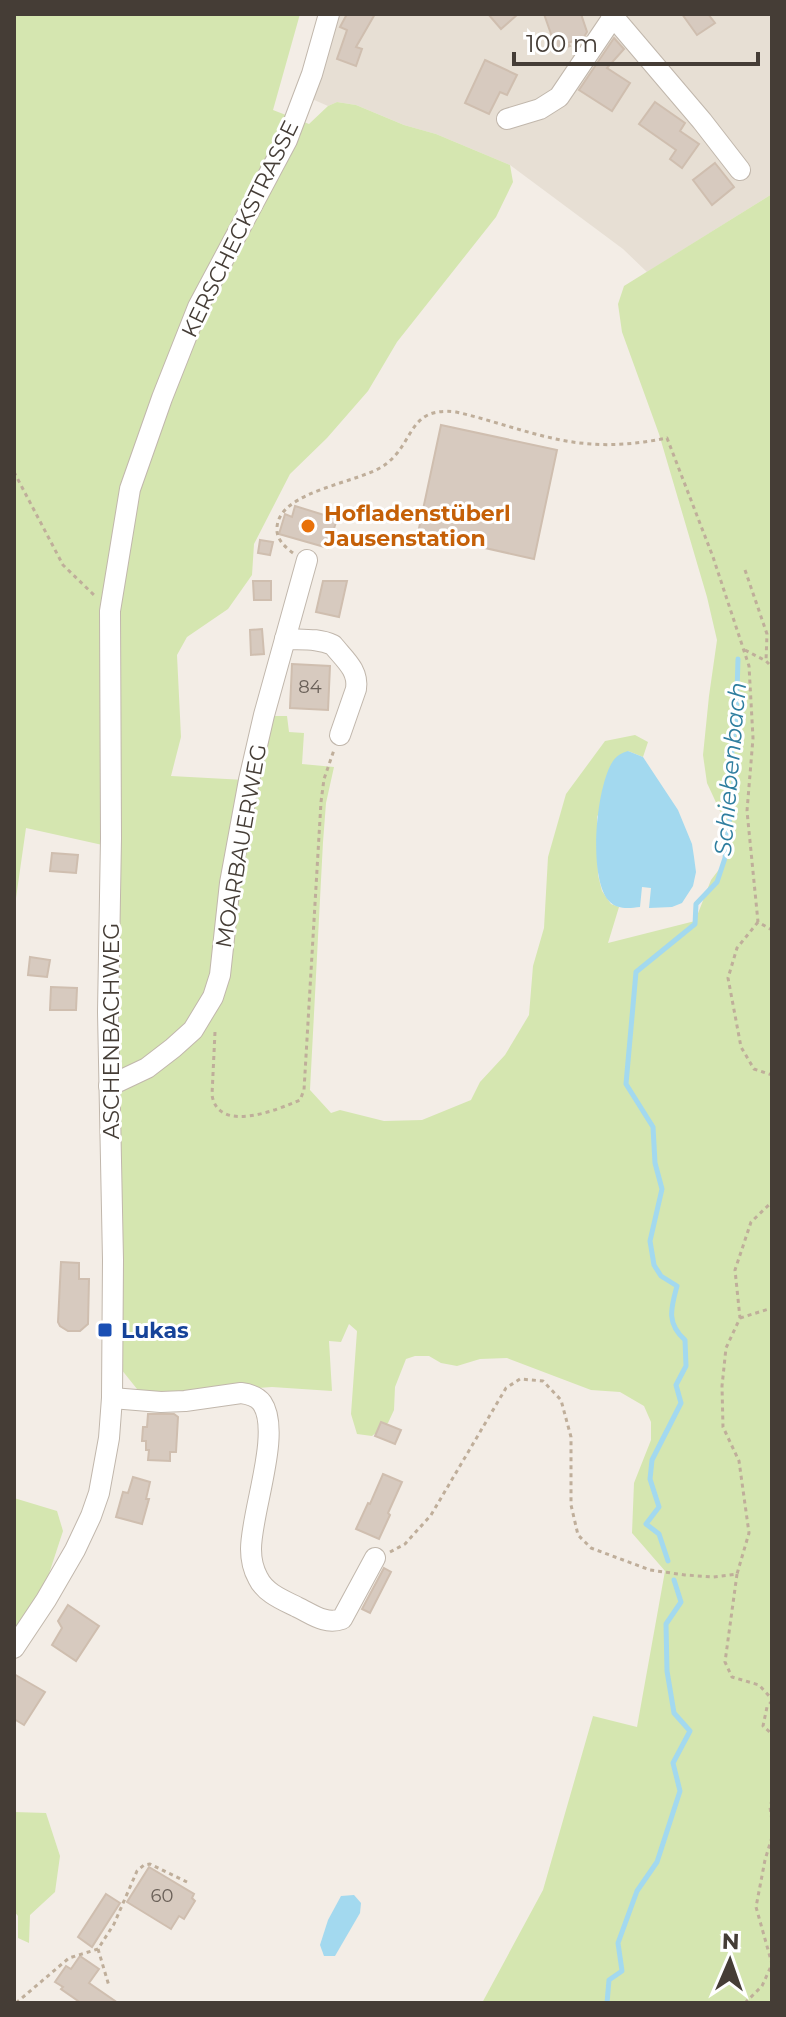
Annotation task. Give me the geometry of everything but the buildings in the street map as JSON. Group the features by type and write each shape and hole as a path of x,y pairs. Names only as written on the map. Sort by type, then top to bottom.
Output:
{"street":[{"name":"KERSCHECKSTRASSE","path":"162,398 198,307 287,140 304,97 329,14"},
{"path":"507,119 540,109 559,97 612,16 740,170"},
{"name":"ASCHENBACHWEG","path":"14,1648 46,1600 91,1516 104,1471 109,1438 113,1230 109,1086 110,611 130,489 162,398"},
{"name":"MOARBAUERWEG","path":"109,1086 147,1068 173,1048 193,1030 213,997 220,975 230,883 249,780 307,560"},
{"path":"285,639 318,640 333,645 355,671 356,689 340,735"},
{"path":"112,1398 161,1402 241,1393 261,1401 269,1429 252,1533 251,1560 259,1581 278,1597 328,1622 342,1619 375,1558"}],"path":[{"path":"307,560 289,550 277,535 278,520 284,511 302,498 380,469 394,457 429,413 456,412 551,438 593,445 667,438 713,557 749,666 753,738 747,811 758,922 737,948 728,978 741,1047 754,1069 772,1075"},
{"path":"14,472 63,565 110,611"},
{"path":"745,570 767,634 766,661"},
{"path":"744,650 772,667"},
{"path":"207,1007 215,1023 212,1095 217,1110 232,1116 250,1116 300,1100 304,1090 321,802 324,779 340,735"},
{"path":"758,922 772,930"},
{"path":"772,1202 751,1222 735,1270 740,1318 726,1348 722,1386 723,1427 739,1461 749,1533 737,1574 725,1662 732,1677 759,1685 772,1700 767,1707 763,1726 772,1734"},
{"path":"740,1318 772,1308"},
{"path":"375,1558 405,1544 431,1515 506,1388 520,1379 543,1381 561,1400 571,1437 571,1505 578,1535 591,1548 650,1570 713,1577 737,1574"},
{"path":"772,1800 772,1821"},
{"path":"745,2003 762,1986 772,1964 756,1907 772,1837"},
{"path":"16,2003 69,1958 98,1949 114,1924 137,1871 144,1865 150,1864 187,1882"},
{"path":"98,1949 109,1986"}],"shaded area":[{"path":"338,14 772,14 772,194 647,272 623,249 510,165 356,105 337,102 328,106 312,99"}],"green space":[{"path":"14,14 300,14 273,110 309,124 328,106 337,102 356,105 510,165 513,182 496,217 397,342 368,391 290,474 254,544 252,575 228,609 187,637 177,655 181,737 171,776 245,780 215,974 190,1027 123,1073 117,1065 116,848 26,828 14,912"},
{"path":"772,194 772,2003 482,2003 543,1890 593,1716 637,1727 665,1571 632,1533 634,1483 651,1440 651,1422 644,1406 620,1392 591,1390 507,1358 480,1359 457,1366 441,1363 429,1356 415,1356 406,1359 395,1387 394,1410 388,1423 372,1436 357,1434 351,1414 357,1331 349,1324 341,1342 329,1341 332,1391 272,1387 147,1395 137,1389 121,1369 120,1094 206,1018 267,716 287,716 289,732 304,733 302,764 334,767 326,803 323,842 310,1090 331,1113 340,1110 384,1121 422,1120 471,1100 480,1082 505,1055 529,1015 533,966 544,928 548,857 566,794 605,741 635,735 648,742 643,757 628,751 597,817 598,875 602,891 611,904 619,907 608,943 695,921 711,880 730,855 726,824 707,783 703,755 717,640 659,434 622,332 618,304 624,286"},
{"path":"14,1498 57,1511 63,1531 42,1595 14,1639"},
{"path":"14,1812 46,1813 60,1856 55,1892 30,1915 29,1943 18,1938 18,1916 14,1911"}],"water":[{"path":"628,751 643,757 678,810 692,844 696,872 693,886 682,903 672,907 649,908 651,888 642,887 640,907 613,905 603,891 598,874 596,833 602,790 613,761"},
{"path":"354,1895 361,1903 360,1913 335,1956 324,1956 320,1945 328,1920 341,1896"}],"waterway":[{"name":"Schiebenbach","path":"668,1561 659,1534 646,1524 659,1507 650,1479 652,1460 681,1403 676,1385 686,1366 685,1340 673,1321 672,1308 677,1286 661,1276 654,1265 650,1241 662,1189 655,1163 653,1127 626,1084 636,972 695,924 696,904 717,882 725,858 735,772 731,747 736,725 738,659"},
{"name":"Schiebenbach","path":"607,2003 609,1980 622,1971 618,1943 637,1891 657,1862 680,1791 673,1763 690,1731 674,1713 667,1671 666,1624 681,1602 674,1580"}],"place":[{"name":"Hofladenstüberl Jausenstation","path":"308,526"},
{"name":"Lukas","path":"105,1330"}]}
